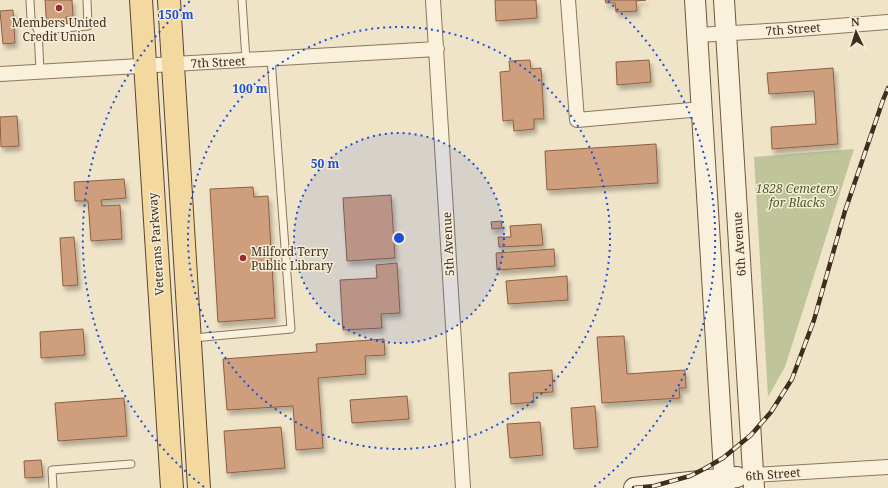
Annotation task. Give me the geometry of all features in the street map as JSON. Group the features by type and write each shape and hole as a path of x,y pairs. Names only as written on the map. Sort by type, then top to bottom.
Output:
{"main road":[{"name":"Veterans Parkway","path":"141,0 172,488"},
{"path":"169,0 199,488"},
{"path":"695,0 725,483"},
{"name":"6th Avenue","path":"724,0 753,482"},
{"name":"6th Street","path":"634,488 753,482"}],"street":[{"name":"5th Avenue","path":"434,0 463,488"},
{"path":"568,0 577,120 702,109"},
{"name":"7th Street","path":"697,35 888,22"},
{"name":"7th Street","path":"0,74 437,49"},
{"name":"6th Street","path":"753,482 888,467"}],"lane":[{"path":"30,0 31,19 38,30 40,71"},
{"path":"38,30 88,26 86,0"},
{"path":"242,0 246,60"},
{"path":"190,338 291,329 271,58"},
{"path":"53,488 52,470 131,464"}],"green space":[{"name":"1828 Cemetery for Blacks","path":"854,149 785,367 768,397 754,157"}],"building":[{"name":"Members United Credit Union","path":"45,0 72,0 73,16 66,17 67,26 47,28"},
{"path":"495,0 536,0 537,18 496,21"},
{"path":"605,0 646,0 636,1 637,11 616,12 615,3 606,3"},
{"path":"13,10 15,43 3,44 0,11"},
{"path":"530,60 531,69 541,68 544,119 534,119 534,129 514,131 513,120 503,121 500,72 510,71 509,61"},
{"path":"649,60 651,82 617,85 616,62"},
{"path":"833,68 838,144 772,149 771,127 816,124 814,91 769,94 767,73"},
{"path":"17,116 19,146 1,147 0,117"},
{"path":"656,144 658,183 547,190 545,151"},
{"path":"124,179 126,198 101,200 102,206 120,205 122,239 91,241 88,201 75,201 74,182"},
{"name":"Milford Terry Public Library","path":"253,187 254,197 268,196 275,318 218,322 210,189"},
{"path":"391,195 395,258 347,261 343,198"},
{"path":"501,221 502,228 492,229 491,222"},
{"path":"541,224 543,245 499,247 498,237 511,237 510,226"},
{"path":"74,237 78,285 63,286 60,238"},
{"path":"554,249 555,266 497,270 496,253"},
{"path":"397,263 400,313 381,314 382,328 343,330 340,280 377,278 376,265"},
{"path":"567,276 568,300 508,304 506,281"},
{"path":"83,329 85,355 41,358 40,332"},
{"path":"624,336 627,374 685,370 686,388 679,388 680,398 602,403 597,337"},
{"path":"384,339 385,355 365,356 366,374 318,378 323,448 296,450 293,406 227,410 223,359 317,352 316,344"},
{"path":"552,370 553,392 533,393 534,402 511,404 509,373"},
{"path":"407,396 409,419 352,423 350,400"},
{"path":"124,398 127,436 58,441 55,403"},
{"path":"595,406 598,447 574,449 571,408"},
{"path":"540,422 543,455 510,458 507,424"},
{"path":"281,427 285,468 227,473 224,431"},
{"path":"41,460 43,477 25,478 24,461"}],"railway":[{"path":"634,488 654,486 690,476 723,458 751,435 771,412 792,379 814,320 845,211 888,88"}],"place":[{"name":"Members United Credit Union","path":"59,8"},
{"name":"Milford Terry Public Library","path":"243,258"}]}
